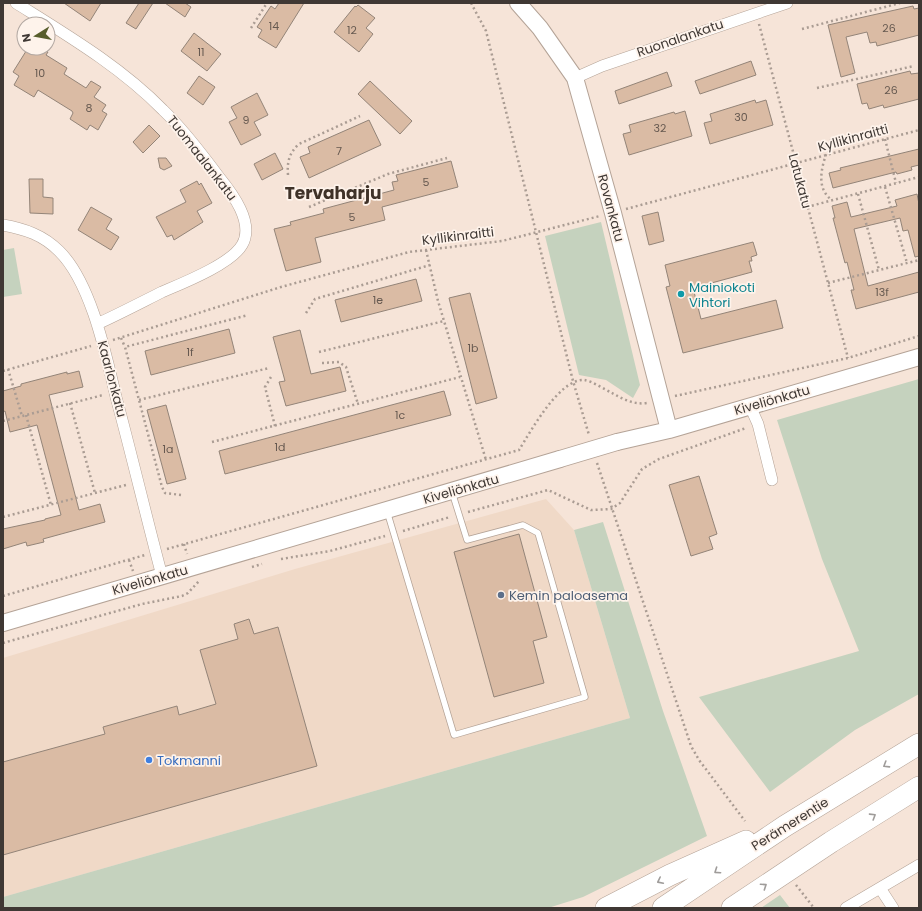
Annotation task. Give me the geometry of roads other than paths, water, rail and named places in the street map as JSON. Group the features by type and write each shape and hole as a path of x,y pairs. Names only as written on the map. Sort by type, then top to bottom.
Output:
{"highway":[{"name":"Perämerentie","path":"663,908 785,826 919,744"},
{"path":"732,908 830,842 919,788"},
{"path":"606,908 728,848 785,826"}],"main road":[{"name":"Rovankatu","path":"518,3 540,28 575,78 613,213 669,430"},
{"name":"Kiveliönkatu","path":"3,623 617,442 669,430 919,357"}],"street":[{"name":"Tuomaalankatu","path":"16,3 61,31 109,65 162,108 200,152 240,206 243,213 244,241 237,251 203,274 97,324"},
{"name":"Ruonalankatu","path":"575,78 602,66 755,8 787,3"},
{"name":"Kaarlonkatu","path":"3,225 24,229 43,238 60,252 78,278 97,324 103,343 162,576"},
{"path":"750,406 758,424 772,480"},
{"path":"846,908 919,865"},
{"path":"880,888 893,908"}],"lane":[{"path":"387,510 454,735 585,697 538,533 523,525 467,540 452,491"}],"place":[{"name":"Mainiokoti Vihtori","path":"681,294"},
{"name":"Kemin paloasema","path":"501,595"},
{"name":"Tokmanni","path":"149,760"}],"district":[{"name":"Tervaharju","path":"333,193"}]}
